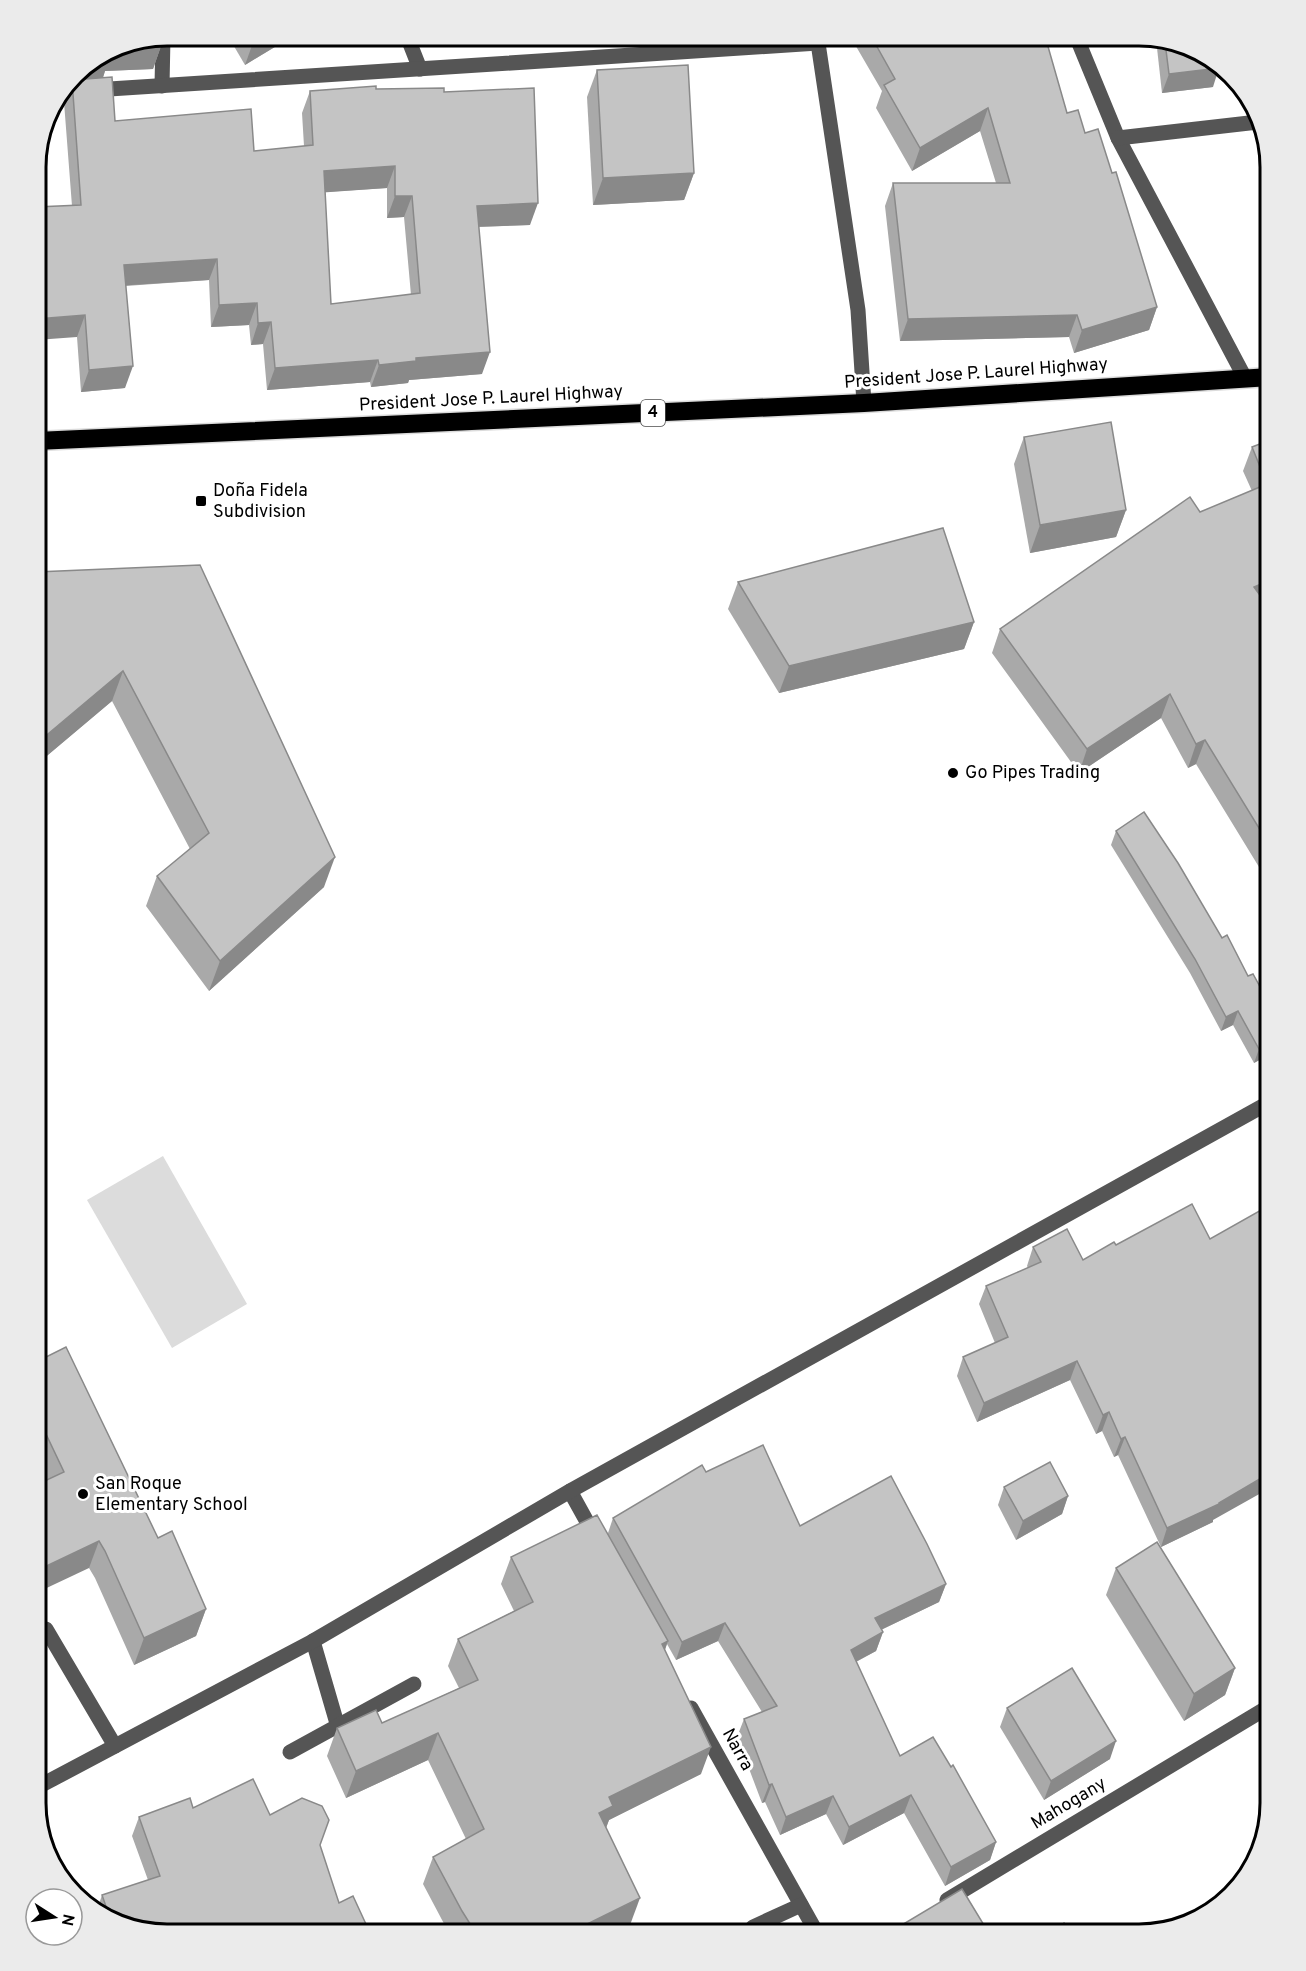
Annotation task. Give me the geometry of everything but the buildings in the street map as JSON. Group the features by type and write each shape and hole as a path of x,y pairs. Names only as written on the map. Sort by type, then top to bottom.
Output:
{"highway":[{"name":"President Jose P. Laurel Highway","path":"47,441 864,403 1260,377"}],"street":[{"path":"411,46 420,69"},
{"path":"162,86 163,47"},
{"path":"74,91 726,47"},
{"path":"816,47 858,310 864,403"},
{"path":"1081,47 1119,138 1245,378"},
{"path":"1119,138 1251,123"},
{"path":"46,1783 313,1641 570,1491 1260,1108"},
{"path":"570,1491 604,1553"},
{"path":"46,1629 115,1746"},
{"path":"313,1641 338,1727"},
{"path":"290,1752 414,1684"},
{"name":"Narra","path":"686,1698 812,1924"},
{"name":"Mahogany","path":"938,1905 1260,1712"},
{"path":"761,1924 801,1905"}],"shaded area":[{"path":"163,1156 247,1304 172,1348 87,1200"}],"place":[{"name":"Doña Fidela Subdivision","path":"201,501"},
{"name":"Go Pipes Trading","path":"953,773"},
{"name":"San Roque Elementary School","path":"83,1494"}]}
